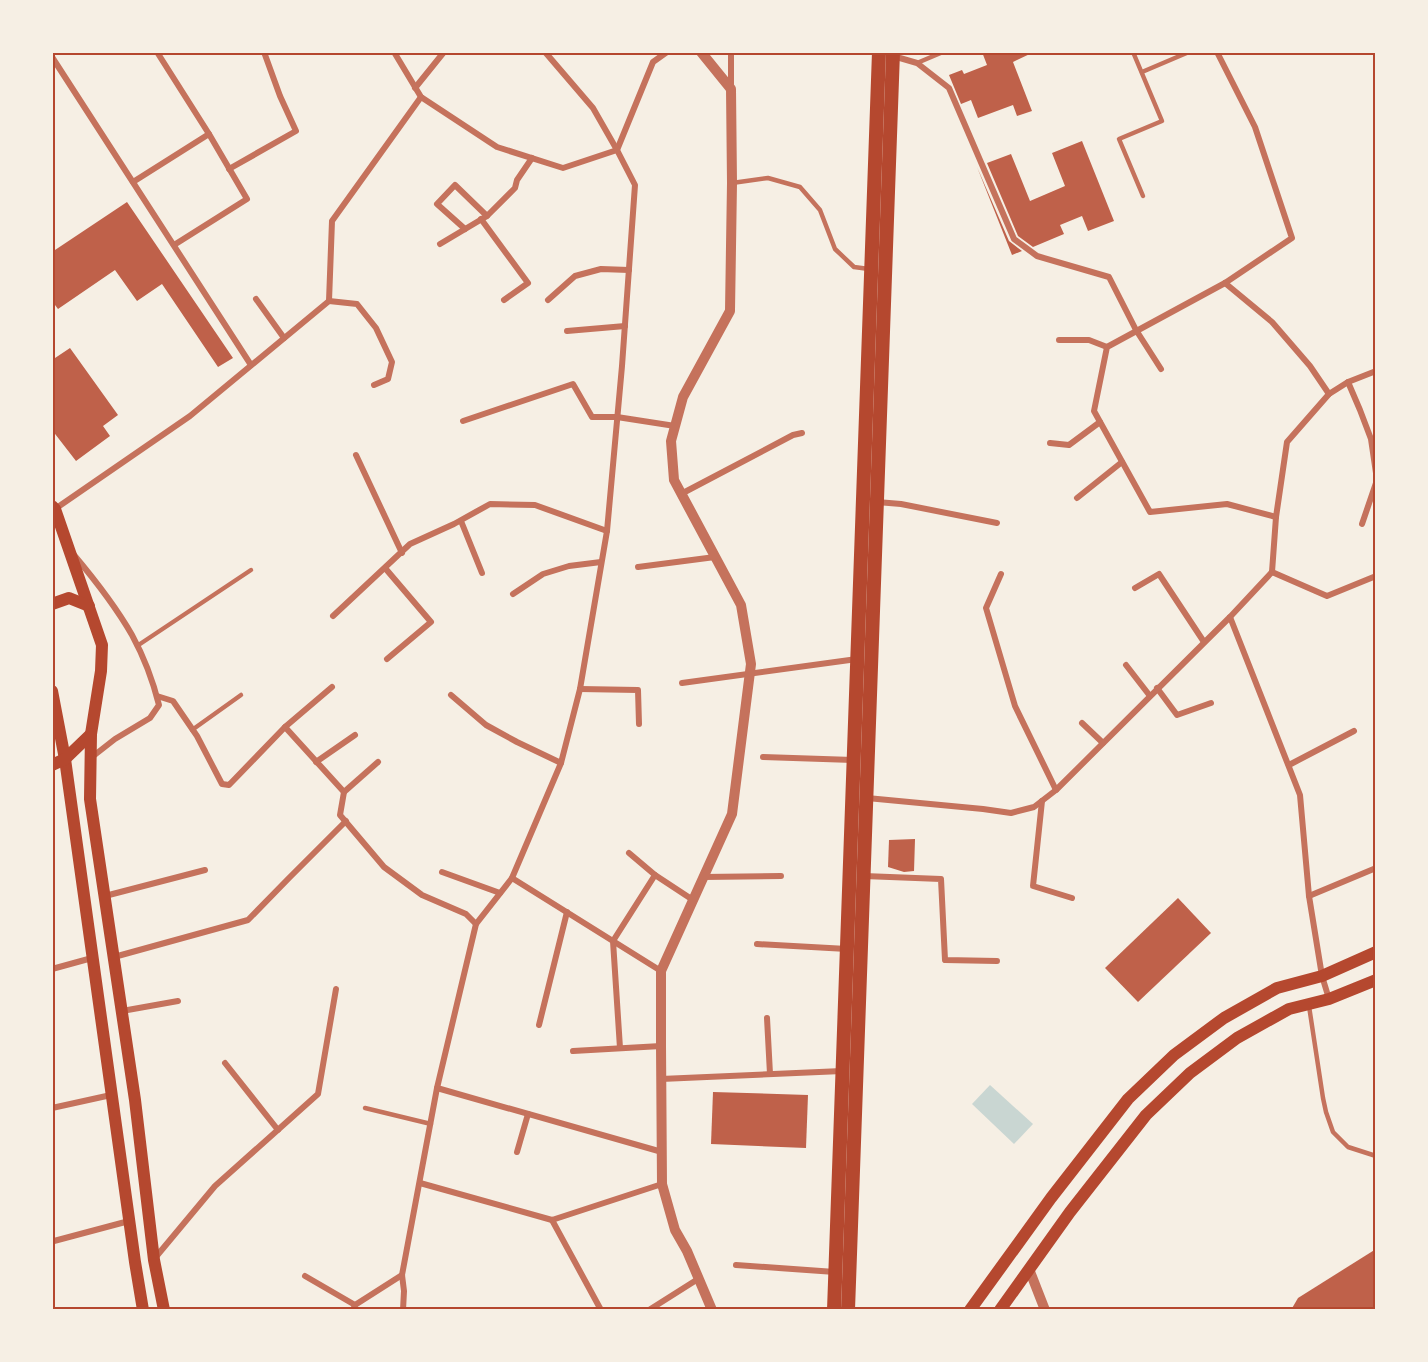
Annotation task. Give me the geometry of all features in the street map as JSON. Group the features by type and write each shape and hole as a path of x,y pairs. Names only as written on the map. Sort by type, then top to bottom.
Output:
{"main road":[{"path":"834,1310 871,269 888,54"},
{"path":"848,1310 877,502 888,54"},
{"path":"54,508 102,645 101,671 91,734 90,799 135,1100 154,1260 164,1310"},
{"path":"52,604 69,598 89,606"},
{"path":"52,691 65,759 143,1310"},
{"path":"52,765 65,759 91,734"},
{"path":"970,1310 1051,1197 1128,1099 1174,1055 1224,1018 1276,988 1322,976 1376,952"},
{"path":"1000,1310 1070,1212 1146,1116 1190,1073 1237,1038 1288,1009 1329,999 1376,980"},
{"path":"135,1262 154,1260"}],"street":[{"path":"157,52 247,199 174,245"},
{"path":"229,169 296,131 264,52"},
{"path":"394,52 421,97 498,147 563,168 617,150 653,62 666,53"},
{"path":"415,88 444,52"},
{"path":"403,1310 402,1275 437,1088 476,924 512,878 561,763 580,689 607,531 635,185 593,108 545,52"},
{"path":"701,52 731,90"},
{"path":"712,1310 687,1251 675,1230 662,1184 661,971 732,814 751,664 741,605 674,480 671,441 683,397 730,311 731,52"},
{"path":"1217,52 1256,127 1292,238 1225,283 1107,347 1094,411 1150,512 1227,504 1276,517"},
{"path":"888,54 917,63 949,88 1014,239 1036,256 1109,277 1136,330 1161,369"},
{"path":"52,57 251,365"},
{"path":"328,301 332,221 421,97"},
{"path":"134,182 209,134"},
{"path":"440,244 484,218 515,188 517,180 532,158"},
{"path":"465,230 437,204 455,185 484,218 528,283 504,300"},
{"path":"548,300 575,276 600,269 628,270"},
{"path":"1225,283 1272,322 1310,366 1329,394"},
{"path":"256,299 284,338"},
{"path":"54,508 190,416 328,301 357,304 376,328 393,362 388,379 374,385"},
{"path":"567,331 625,326"},
{"path":"1059,340 1089,340 1107,347"},
{"path":"866,798 1011,813 1034,807 1056,790 1230,617 1272,572 1276,517 1287,442 1329,394 1347,382 1376,371"},
{"path":"1347,382 1371,439 1376,473"},
{"path":"463,421 573,384 592,417 617,417 675,426"},
{"path":"1050,443 1069,445 1100,422"},
{"path":"681,494 793,435 802,433"},
{"path":"356,455 402,553"},
{"path":"1077,498 1122,462"},
{"path":"1362,524 1376,483"},
{"path":"877,502 901,504 997,523"},
{"path":"333,616 410,544 461,521 490,504 536,505 607,531"},
{"path":"461,521 482,573"},
{"path":"68,546 101,589 132,636 153,681 159,705 150,718 91,757"},
{"path":"638,567 716,557"},
{"path":"513,594 543,574 569,566 601,562"},
{"path":"385,568 431,622 387,659"},
{"path":"1272,572 1327,596 1376,576"},
{"path":"1001,574 986,608 1015,706 1056,790"},
{"path":"1135,588 1159,574 1204,642"},
{"path":"1230,617 1300,795 1309,896 1322,976 1329,999"},
{"path":"682,683 858,659"},
{"path":"1126,665 1149,696"},
{"path":"157,696 173,700 222,784 229,785 285,727 332,687"},
{"path":"1157,688 1177,715 1211,703"},
{"path":"580,689 638,690 639,724"},
{"path":"451,695 486,725 561,763"},
{"path":"1082,723 1103,742"},
{"path":"285,727 344,792"},
{"path":"1289,765 1354,731"},
{"path":"316,762 355,735"},
{"path":"764,757 854,760"},
{"path":"378,762 344,792 340,815 384,867 422,895 466,914 476,924"},
{"path":"1042,801 1033,886 1072,898"},
{"path":"114,958 248,920 346,821"},
{"path":"629,853 693,900"},
{"path":"1309,896 1376,868"},
{"path":"105,896 205,870"},
{"path":"442,872 500,893"},
{"path":"620,1048 613,941 656,875"},
{"path":"703,877 781,876"},
{"path":"863,876 941,879 945,960 997,961"},
{"path":"512,878 661,971"},
{"path":"539,1025 567,912"},
{"path":"757,944 847,949"},
{"path":"52,969 93,958"},
{"path":"154,1260 215,1186 318,1094 336,989"},
{"path":"122,1011 178,1000"},
{"path":"767,1018 770,1074"},
{"path":"573,1051 661,1046"},
{"path":"225,1063 278,1130"},
{"path":"661,1079 843,1071"},
{"path":"437,1088 662,1152"},
{"path":"52,1108 112,1095"},
{"path":"517,1152 528,1114"},
{"path":"420,1183 552,1220 662,1184"},
{"path":"552,1220 602,1310"},
{"path":"54,1241 129,1221"},
{"path":"736,1265 836,1273"},
{"path":"1029,1269 1046,1310"},
{"path":"305,1276 354,1307 402,1275"},
{"path":"649,1310 698,1279"}],"lane":[{"path":"917,63 943,52"},
{"path":"1134,52 1162,121 1119,139 1143,196"},
{"path":"1142,72 1189,52"},
{"path":"732,183 768,178 800,187 820,210 835,249 854,267 871,269"},
{"path":"137,646 251,570"},
{"path":"192,730 241,695"},
{"path":"1308,1003 1323,1098 1333,1132 1348,1148 1376,1156"},
{"path":"365,1108 431,1124"}],"shaded area":[{"path":"990,1085 1033,1124 1014,1144 972,1104"}],"building":[{"path":"982,52 1034,52 1013,62 1032,111 1017,116 1013,105 978,118 971,100 961,104 949,75 962,70 964,74 987,65"},
{"path":"1082,141 1114,221 1088,231 1082,216 1060,225 1064,234 1033,247 1018,236 987,163 1011,154 1030,201 1065,186 1052,153"},
{"path":"977,167 1009,241 1022,251 1012,255"},
{"path":"127,202 233,358 218,367 162,284 137,301 115,270 58,309 52,301 52,252"},
{"path":"70,348 118,415 103,426 110,436 76,461 52,430 52,360"},
{"path":"915,839 914,871 904,872 888,867 889,840"},
{"path":"1178,898 1211,933 1138,1002 1105,968"},
{"path":"713,1092 808,1095 806,1148 711,1144"},
{"path":"1376,1249 1376,1306 1370,1310 1291,1310 1298,1298"}]}
